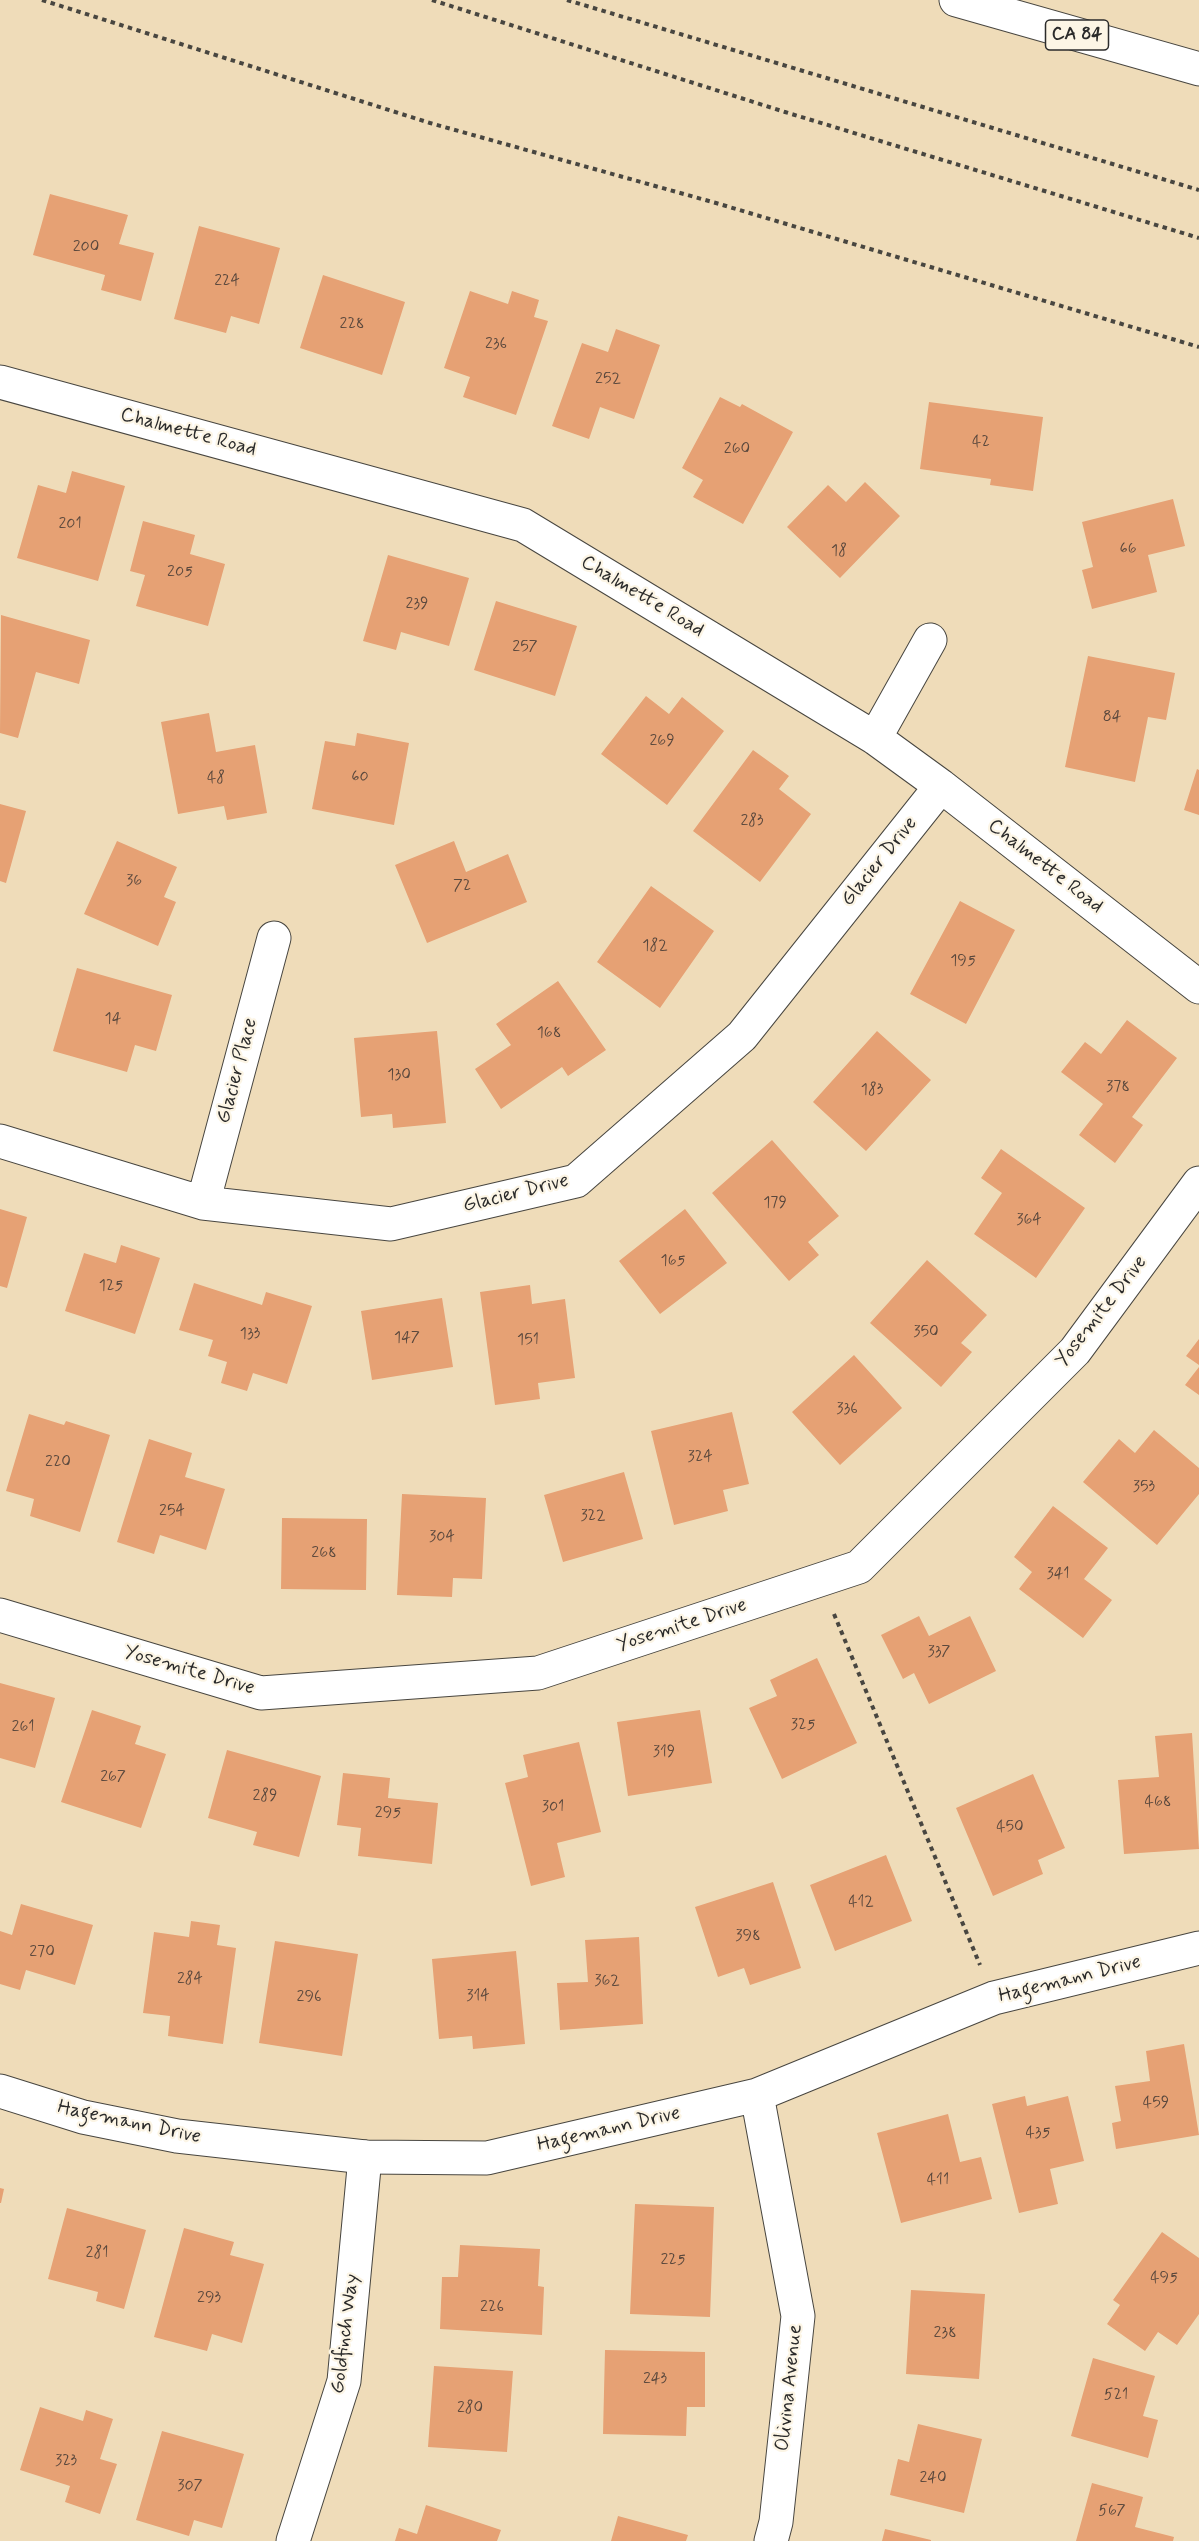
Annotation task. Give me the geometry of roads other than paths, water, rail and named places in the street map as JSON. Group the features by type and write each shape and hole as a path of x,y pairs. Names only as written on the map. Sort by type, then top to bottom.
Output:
{"main road":[{"name":"CA 84","path":"956,0 1199,69"},
{"name":"Chalmette Road","path":"0,382 523,525 875,738 941,786 1199,987"},
{"path":"875,738 930,640"},
{"name":"Glacier Drive","path":"0,1141 203,1203 391,1224 576,1181 742,1036 941,786"},
{"name":"Glacier Place","path":"203,1203 274,938"},
{"name":"Yosemite Drive","path":"0,1615 261,1693 538,1673 860,1567 1075,1352 1199,1183"},
{"name":"Hagemann Drive","path":"0,2091 83,2117 177,2136 365,2157 487,2158 758,2095 994,1998 1199,1948"},
{"name":"Olivina Avenue","path":"758,2095 798,2316 776,2522 771,2541"},
{"name":"Goldfinch Way","path":"293,2541 345,2381 365,2157"}]}
